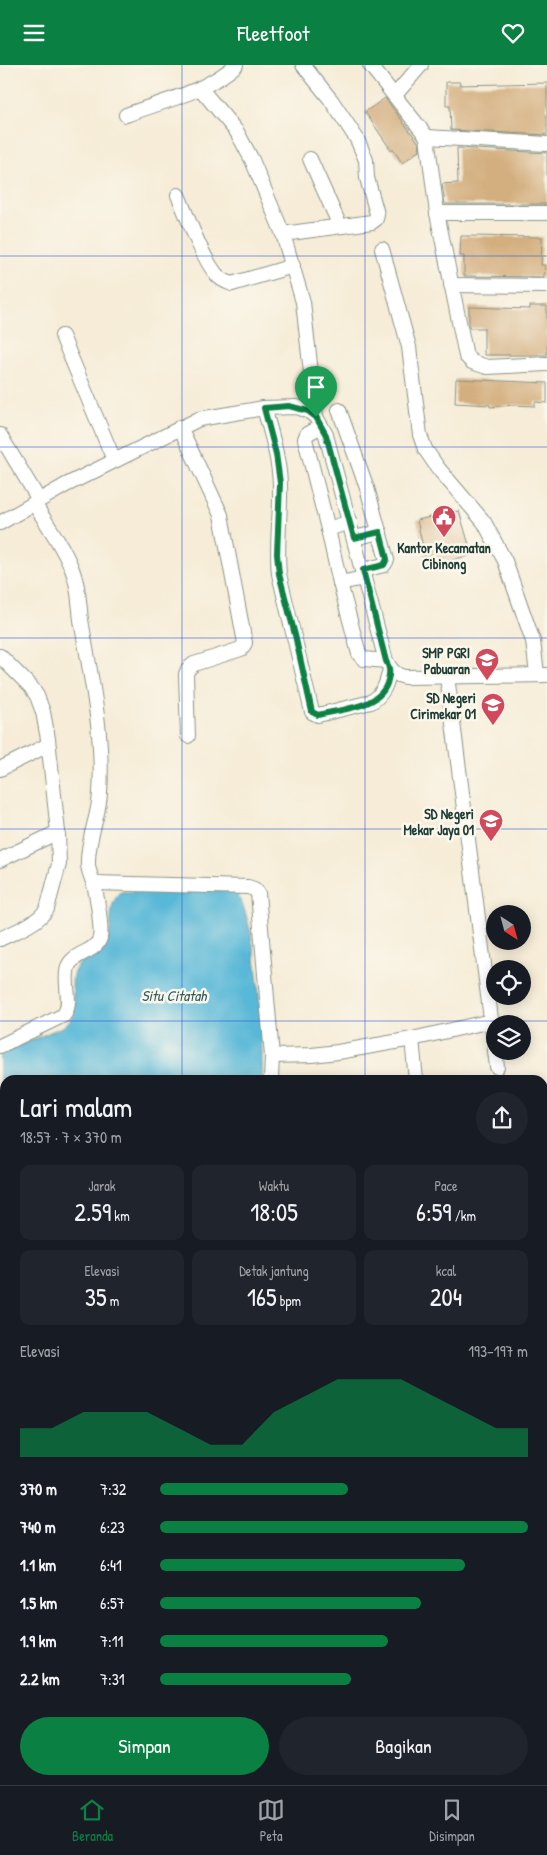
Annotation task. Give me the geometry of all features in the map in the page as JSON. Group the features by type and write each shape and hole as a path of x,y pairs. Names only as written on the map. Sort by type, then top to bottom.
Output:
{"street":[{"path":"126,115 200,88 230,71 236,65"},
{"path":"283,234 372,222 376,219 377,214 367,178 366,160 350,127 303,65"},
{"path":"370,65 427,137 437,213 466,355 472,362 487,367 547,364"},
{"path":"395,95 421,65"},
{"path":"200,88 237,132 262,181 283,234 293,266 306,322 318,422 305,439 359,654 364,659 388,665 398,676 404,677 542,674 533,641 505,561 484,522 438,468 425,449 420,435 408,347 382,249"},
{"path":"427,137 547,143"},
{"path":"310,159 340,226"},
{"path":"178,195 209,263 217,275 226,282 232,284 293,266"},
{"path":"437,213 547,213"},
{"path":"451,285 547,287"},
{"path":"62,336 114,460"},
{"path":"0,523 36,501 114,460 199,419 264,408 297,407 308,411 326,435 388,665 385,689 371,702 318,715 312,712 279,574 277,554 280,483 276,454 264,408"},
{"path":"339,410 367,488 387,563 340,583"},
{"path":"182,427 221,515 245,643 241,649 194,664 188,669 188,736"},
{"path":"0,435 73,572 80,598 81,618 93,684 101,750 100,794 88,857 88,866 97,895 100,939 94,947 75,957 69,963 66,980 67,1010 59,1019 0,1046"},
{"path":"328,529 350,522"},
{"path":"354,538 380,532"},
{"path":"0,656 20,674 37,696 43,712 58,832 59,864 47,909 42,916 0,939"},
{"path":"447,676 490,1015"},
{"path":"0,769 48,745"},
{"path":"0,860 58,832"},
{"path":"94,883 248,887 258,893 272,1056 271,1075"},
{"path":"272,1056 323,1054 412,1039 486,1022"},
{"path":"412,1039 416,1075"},
{"path":"496,1060 497,1067"}],"water":[{"name":"Situ Citatah","path":"232,889 241,902 254,949 262,1038 262,1075 0,1075 0,1054 64,1026 69,1021 74,1009 72,983 75,970 81,963 103,949 107,943 113,905 121,892"}],"building":[{"path":"446,82 460,82 460,85 547,83 547,135 451,130 450,106 446,106"},
{"path":"385,98 419,143 420,150 402,163 365,112"},
{"path":"457,148 547,153 547,204 445,204 442,184 458,183"},
{"path":"461,236 542,237 541,265 545,265 544,277 464,276 464,256 460,256"},
{"path":"530,306 547,306 547,355 484,355 484,328 469,328 469,307 530,309"},
{"path":"456,379 547,383 547,403 535,402 535,406 490,407 490,405 455,403"},
{"name":"Kantor Kecamatan Cibinong","path":"459,511 472,555 427,566 417,520"}],"place":[{"name":"Kantor Kecamatan Cibinong","path":"444,538"},
{"name":"SMP PGRI Pabuaran","path":"487,681"},
{"name":"SD Negeri Cirimekar 01","path":"493,726"},
{"name":"SD Negeri Mekar Jaya 01","path":"491,842"}],"route":[{"path":"297,407 308,411 316,417 326,435 354,538 380,532 387,563 363,570 386,661 390,669 387,684 382,694 371,702 318,715 312,712 279,574 277,554 280,483 276,454 264,408 297,407"}]}
